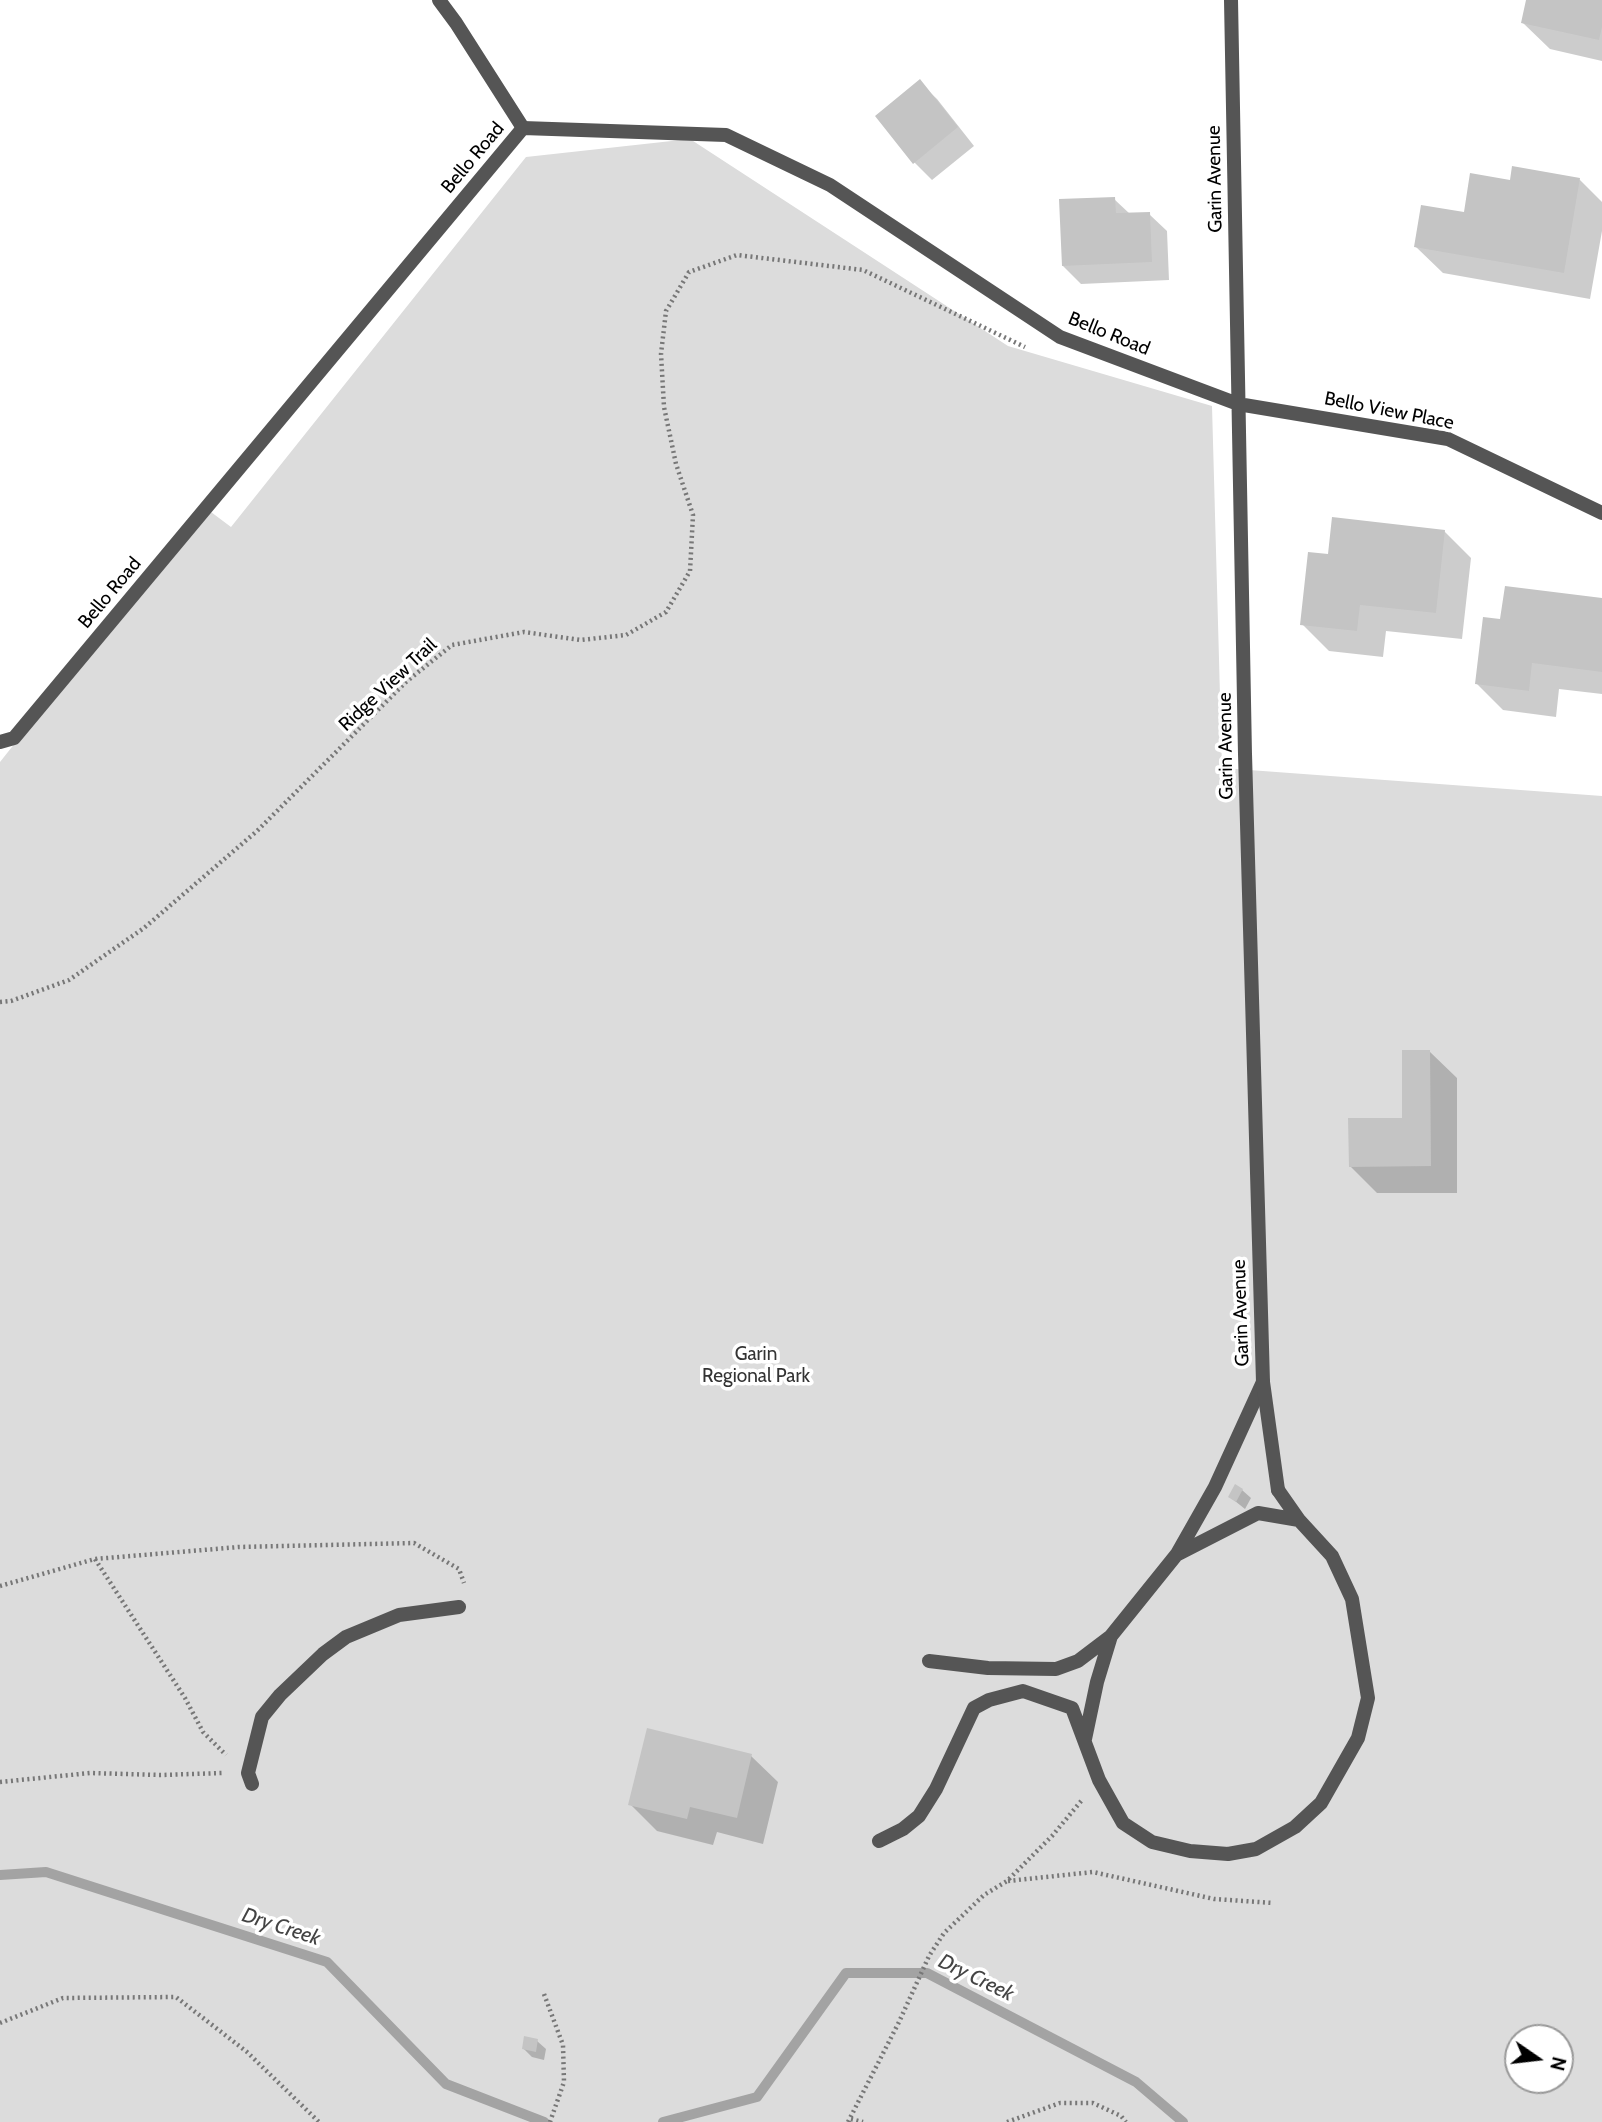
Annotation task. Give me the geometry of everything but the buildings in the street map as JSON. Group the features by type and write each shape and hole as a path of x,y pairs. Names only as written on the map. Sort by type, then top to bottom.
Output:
{"street":[{"path":"439,0 523,128"},
{"name":"Garin Avenue","path":"1231,0 1245,754 1263,1382 1278,1490 1299,1520"},
{"name":"Bello Road","path":"0,742 14,738 523,128 726,135 831,185 1059,337 1238,404"},
{"name":"Bello View Place","path":"1238,404 1448,439 1602,513"},
{"path":"929,1661 1000,1669 1056,1669 1078,1661 1111,1636 1178,1554 1215,1487 1263,1382"},
{"path":"880,1841 903,1829 919,1815 936,1788 974,1708 989,1700 1023,1691 1072,1709 1099,1780 1123,1823 1152,1842 1190,1851 1228,1854 1255,1849 1295,1827 1321,1803 1358,1738 1368,1698 1352,1599 1332,1556 1299,1520 1258,1513 1178,1554"},
{"path":"251,1778 262,1717 295,1679 323,1654 346,1637 399,1615 464,1601"},
{"path":"1085,1739 1097,1682 1111,1636"}],"path":[{"name":"Ridge View Trail","path":"0,1002 11,1001 69,979 144,928 257,831 406,682 452,645 524,632 581,640 626,635 666,611 690,571 693,515 676,464 664,407 661,354 666,311 689,272 737,254 863,270 913,293"},
{"path":"0,1586 95,1559 239,1547 414,1543 459,1569 464,1601"},
{"path":"95,1559 203,1732 251,1778"},
{"path":"0,1782 90,1773 251,1778"},
{"path":"863,2122 849,2120 929,1956 944,1933 984,1895 1007,1881 1052,1836 1099,1780"},
{"path":"1007,1881 1093,1872 1214,1899 1273,1903"},
{"path":"544,1994 563,2045 564,2082 550,2122"},
{"path":"0,2023 63,1998 176,1997 247,2052 319,2122"},
{"path":"1007,2122 1060,2103 1093,2103 1121,2116 1126,2122"}],"green space":[{"name":"Garin Regional Park","path":"690,139 1008,346 1212,406 1222,768 1602,796 1602,2122 0,2122 0,762 203,506 231,527 526,157"}],"waterway":[{"name":"Dry Creek","path":"0,1875 46,1872 327,1962 446,2084 544,2122"},
{"name":"Dry Creek","path":"663,2122 757,2097 846,1973 927,1973 1136,2082 1183,2122"}]}
